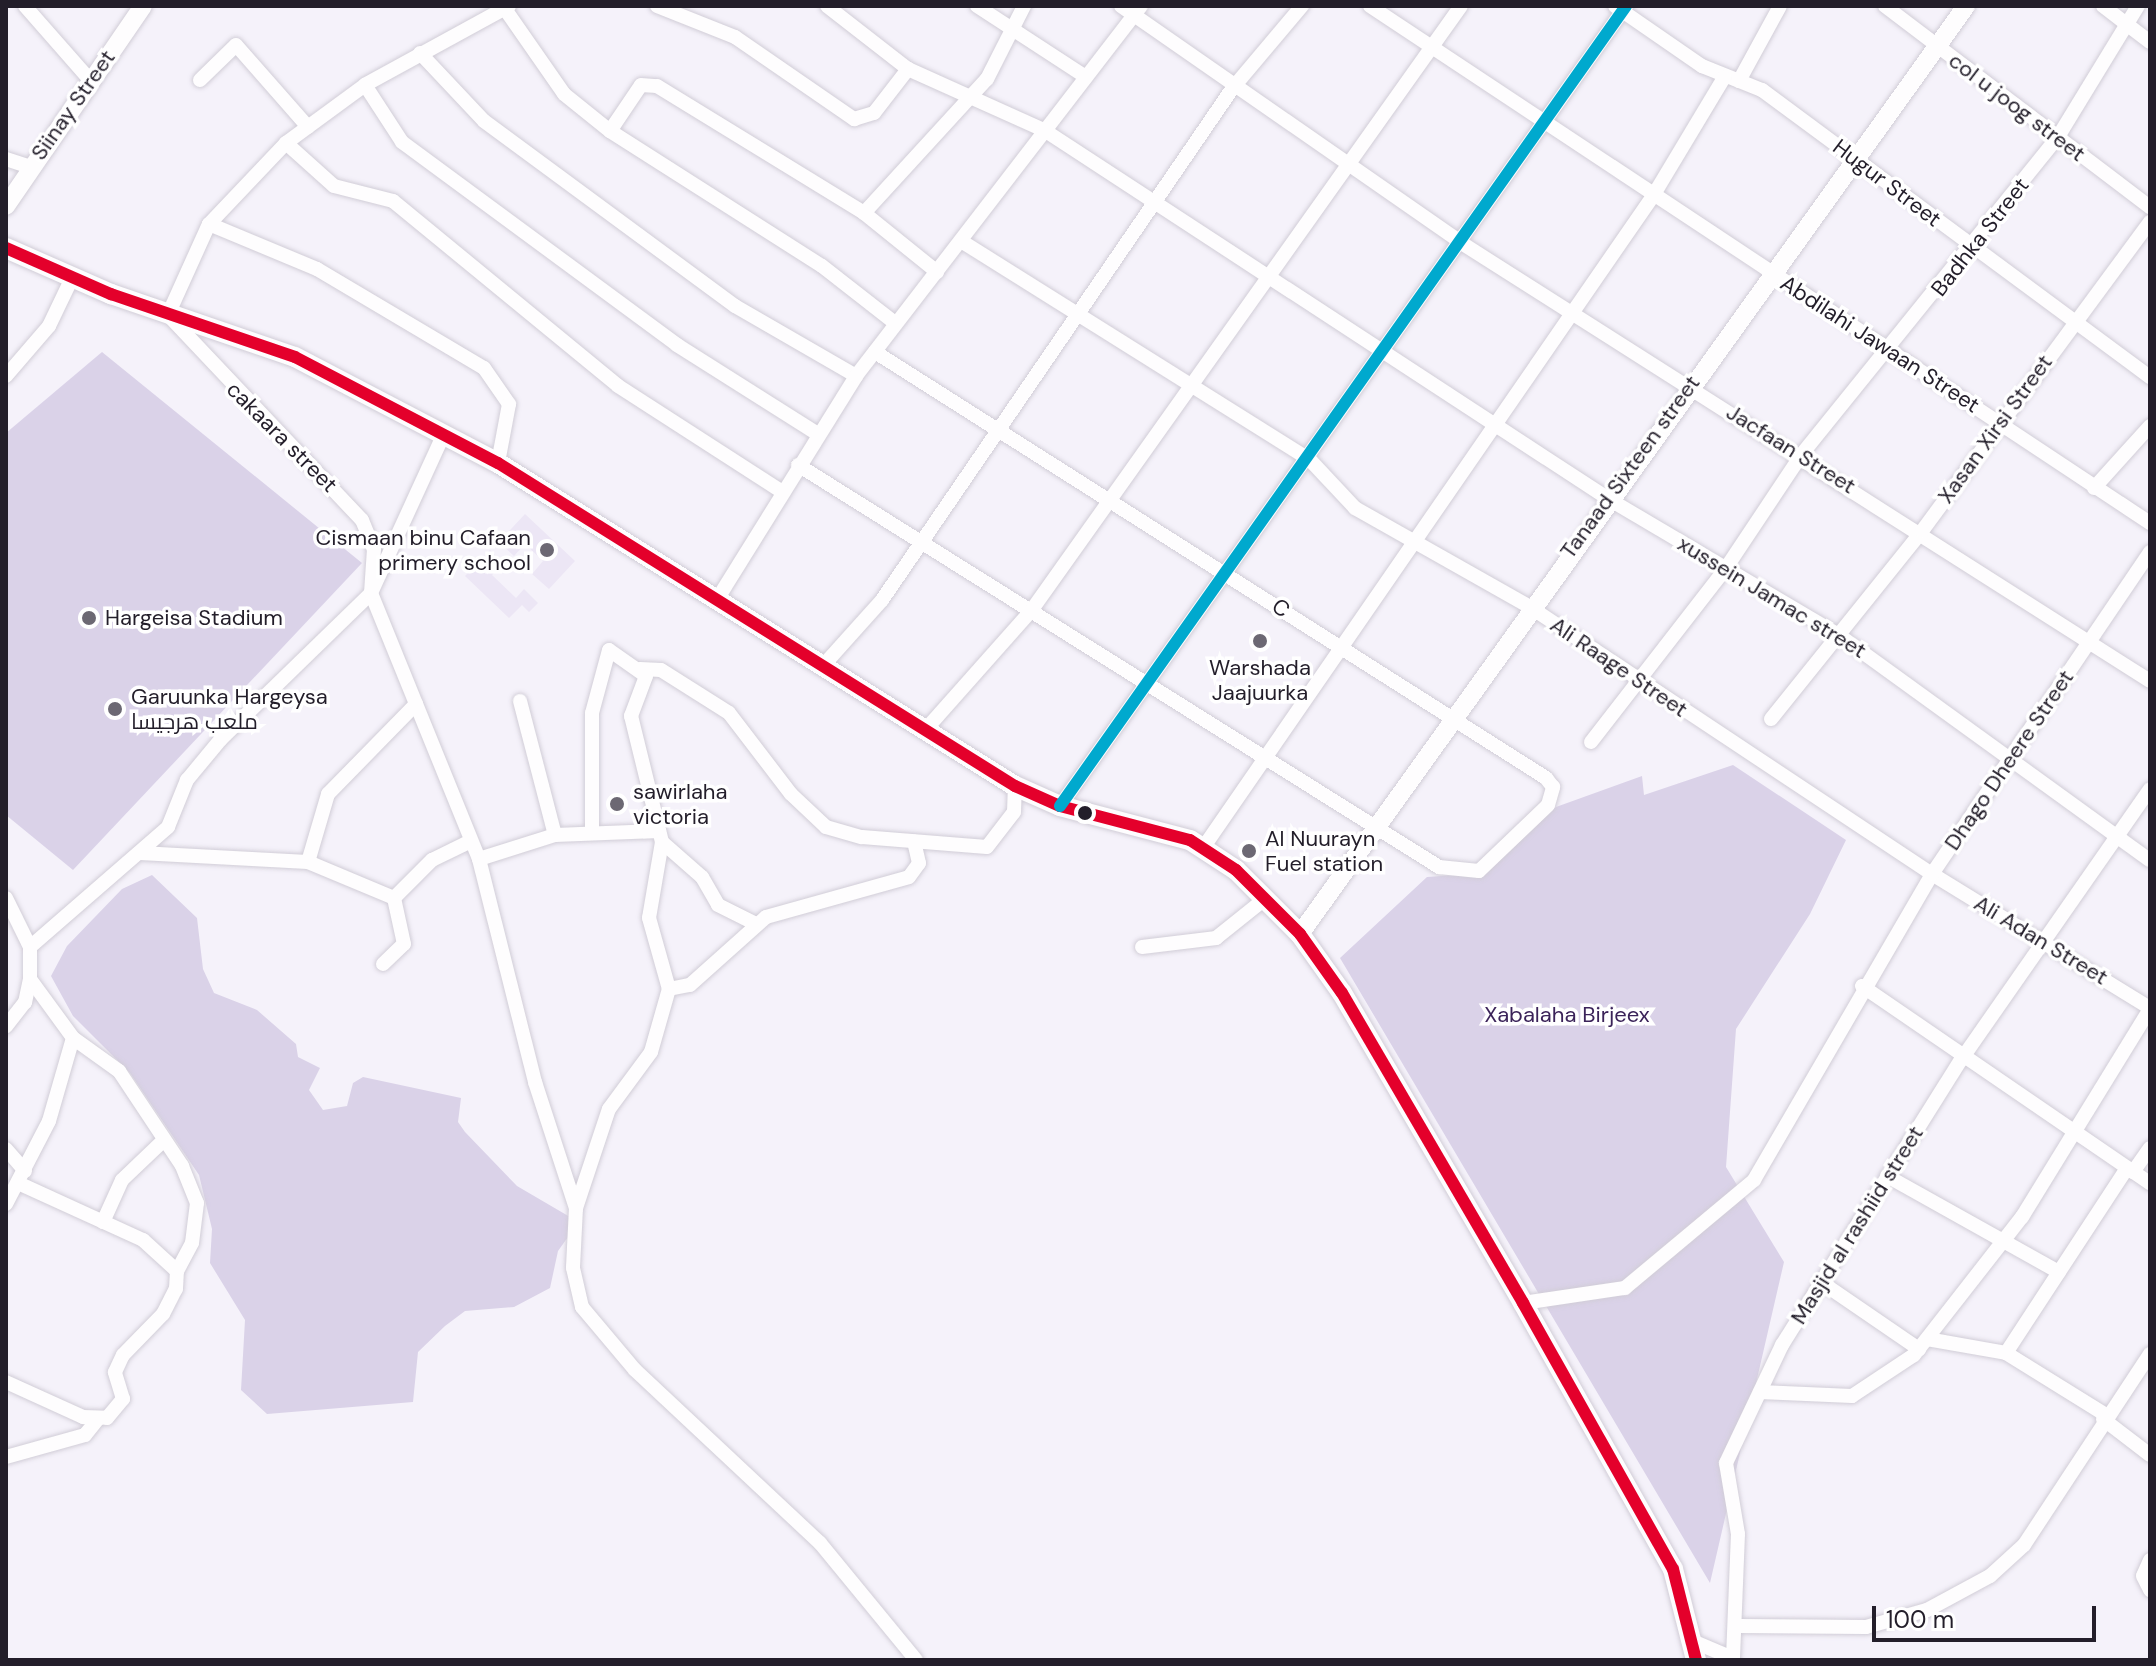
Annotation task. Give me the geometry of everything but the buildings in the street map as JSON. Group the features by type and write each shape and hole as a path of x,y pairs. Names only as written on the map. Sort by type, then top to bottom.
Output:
{"main road":[{"path":"6,248 168,315 295,357 498,463 718,598 821,668 927,728 1015,786 1060,806 1203,848 1266,898 1300,934 1523,1303 1673,1569 1696,1652"}],"street":[{"path":"25,6 90,80"},
{"name":"Siinay Street","path":"6,206 143,6"},
{"path":"657,6 735,37 854,119 874,113 908,69"},
{"name":"xussein Jamac street","path":"827,6 908,69 970,101 1044,130 1269,280 1384,350 1607,498 1840,636 2012,754 2150,860"},
{"path":"977,6 1014,24 1086,77"},
{"path":"864,213 970,101 1024,6"},
{"name":"Jacfaan Street","path":"1121,6 1132,19 1232,89 1569,314 1802,454 1922,531 2087,647 2150,681"},
{"path":"718,598 781,491 856,376 1141,6"},
{"path":"821,668 882,600 1232,89 1302,6"},
{"name":"Abdilahi Jawaan Street","path":"1370,6 1543,125 1770,272 1886,353 2000,422 2150,523"},
{"path":"927,728 1031,611 1193,390 1461,6"},
{"path":"1203,848 1341,654 1491,423 1653,196 1780,6"},
{"name":"col u joog street","path":"1885,6 2150,207"},
{"name":"Tanaad Sixteen street","path":"1300,934 1607,498 1966,6"},
{"path":"2103,6 2150,42"},
{"name":"Badhka Street","path":"1591,742 1726,568 1802,454 1973,249 2058,137 2130,27 2138,6"},
{"path":"1060,806 1231,573 1384,350 1463,244 1621,7"},
{"name":"Hugur Street","path":"1621,7 1853,157 1973,249 2150,377"},
{"path":"168,315 209,224 286,143 365,85 507,8 564,94 610,131 822,266 895,323"},
{"path":"200,80 236,45 308,127"},
{"path":"420,53 484,121 735,306 856,376"},
{"path":"610,131 649,83 864,213 937,272"},
{"path":"365,85 402,142 677,345 818,434"},
{"path":"286,143 334,186 393,201 618,386 781,491"},
{"path":"6,159 30,167"},
{"name":"Xasan Xirsi Street","path":"1771,719 1922,531 2150,222"},
{"path":"209,224 317,269 484,368 509,404 498,463"},
{"name":"Ali Raage Street","path":"961,241 1193,390 1310,460 1355,508 1530,607 1932,874"},
{"path":"6,376 49,326 73,276"},
{"name":"cakaara street","path":"168,315 362,520 374,549 371,593"},
{"name":"C","path":"875,352 999,428 1109,502 1231,573 1341,654 1451,717 1546,778 1553,787 1548,805 1471,874 1439,867 1373,830"},
{"path":"2094,488 2150,426"},
{"path":"30,947 168,827 187,780 221,739 371,593 443,436"},
{"path":"798,465 1151,684 1373,830"},
{"name":"Dhago Dheere Street","path":"1523,1303 1625,1288 1743,1194 1862,986 1932,874 2150,552"},
{"path":"371,593 479,859 535,1082 576,1208"},
{"path":"592,831 592,713 604,653 618,653 646,676 631,716 661,836 649,918 669,989 651,1052 609,1109 576,1208 573,1268 582,1307 635,1370 820,1543 916,1660"},
{"path":"640,669 661,670 729,713 791,794 826,827 914,842 987,847 1014,812 1015,786"},
{"path":"520,701 555,835"},
{"path":"308,862 328,794 416,704"},
{"name":"Masjid al rashiid street","path":"1733,1659 1739,1626 1738,1534 1726,1463 1760,1392 1821,1282 1961,1060 2150,789"},
{"path":"479,859 555,835 592,831 661,836 702,877 718,905 756,924"},
{"path":"394,898 432,860 471,841"},
{"path":"669,989 690,985 756,924 909,877 919,863 914,842"},
{"path":"140,853 308,862 394,898"},
{"name":"Ali Adan Street","path":"1932,874 2044,939 2150,1008"},
{"path":"6,898 30,947 30,979 25,1002 6,1026"},
{"path":"383,964 404,944 394,898"},
{"path":"1142,947 1216,938 1266,898"},
{"path":"6,1457 85,1435 98,1419 117,1411 123,1399 115,1372 163,1314 177,1271 192,1243 197,1203 119,1071 73,1038 30,979"},
{"path":"1862,986 1961,1060 2150,1183"},
{"path":"1760,1392 1852,1396 1889,1378 1923,1344 2003,1242 2150,1008"},
{"path":"6,1204 22,1177 68,1071 73,1038"},
{"path":"103,1222 122,1180 163,1141"},
{"path":"2006,1353 2130,1170 2150,1148"},
{"path":"6,1149 22,1177 103,1222 143,1240 177,1271"},
{"path":"1887,1176 2059,1272"},
{"path":"1821,1282 1923,1344 2006,1353 2105,1417 2150,1455"},
{"path":"1739,1626 1866,1627 1927,1610 1990,1576 2024,1545 2105,1417 2150,1354"},
{"path":"7,1384 98,1419"},
{"path":"2150,1560 2143,1576 2150,1590"},
{"path":"1696,1652 1733,1659"}],"shaded area":[{"name":"Cismaan binu Cafaan primery school","path":"525,514 575,561 549,589 532,574 543,561 525,544 514,556 499,542"},
{"path":"490,550 503,563 492,575 516,598 524,589 538,603 529,612 522,605 509,618 465,576"}],"green space":[{"name":"Garuunka Hargeysa ملعب هرجيسا","path":"102,352 362,563 73,870 6,815 6,433"},
{"name":"Xabalaha Birjeex","path":"1733,765 1846,840 1810,914 1736,1029 1726,1167 1784,1262 1710,1583 1340,958 1427,877 1471,874 1556,807 1642,776 1644,795"},
{"path":"152,875 197,918 203,969 214,993 257,1010 296,1044 298,1057 320,1068 309,1090 323,1110 347,1106 353,1083 363,1077 461,1098 458,1122 465,1132 517,1186 570,1217 573,1230 558,1251 550,1288 514,1307 465,1311 445,1326 418,1352 413,1402 267,1414 241,1390 245,1320 210,1263 212,1229 199,1175 130,1073 73,1016 51,976 67,946 122,889"}],"transit line":[{"path":"1060,806 1626,6"},
{"path":"6,248 111,294 295,357 498,463 1015,786 1060,806 1190,840 1236,870 1300,934 1342,993 1523,1303 1673,1569 1696,1660"}],"place":[{"name":"Cismaan binu Cafaan primery school","path":"547,550"},
{"name":"Hargeisa Stadium","path":"89,618"},
{"name":"Warshada Jaajuurka","path":"1260,641"},
{"name":"Garuunka Hargeysa ملعب هرجيسا","path":"115,709"},
{"name":"sawirlaha victoria","path":"617,804"},
{"name":"Al Nuurayn Fuel station","path":"1249,851"}]}
